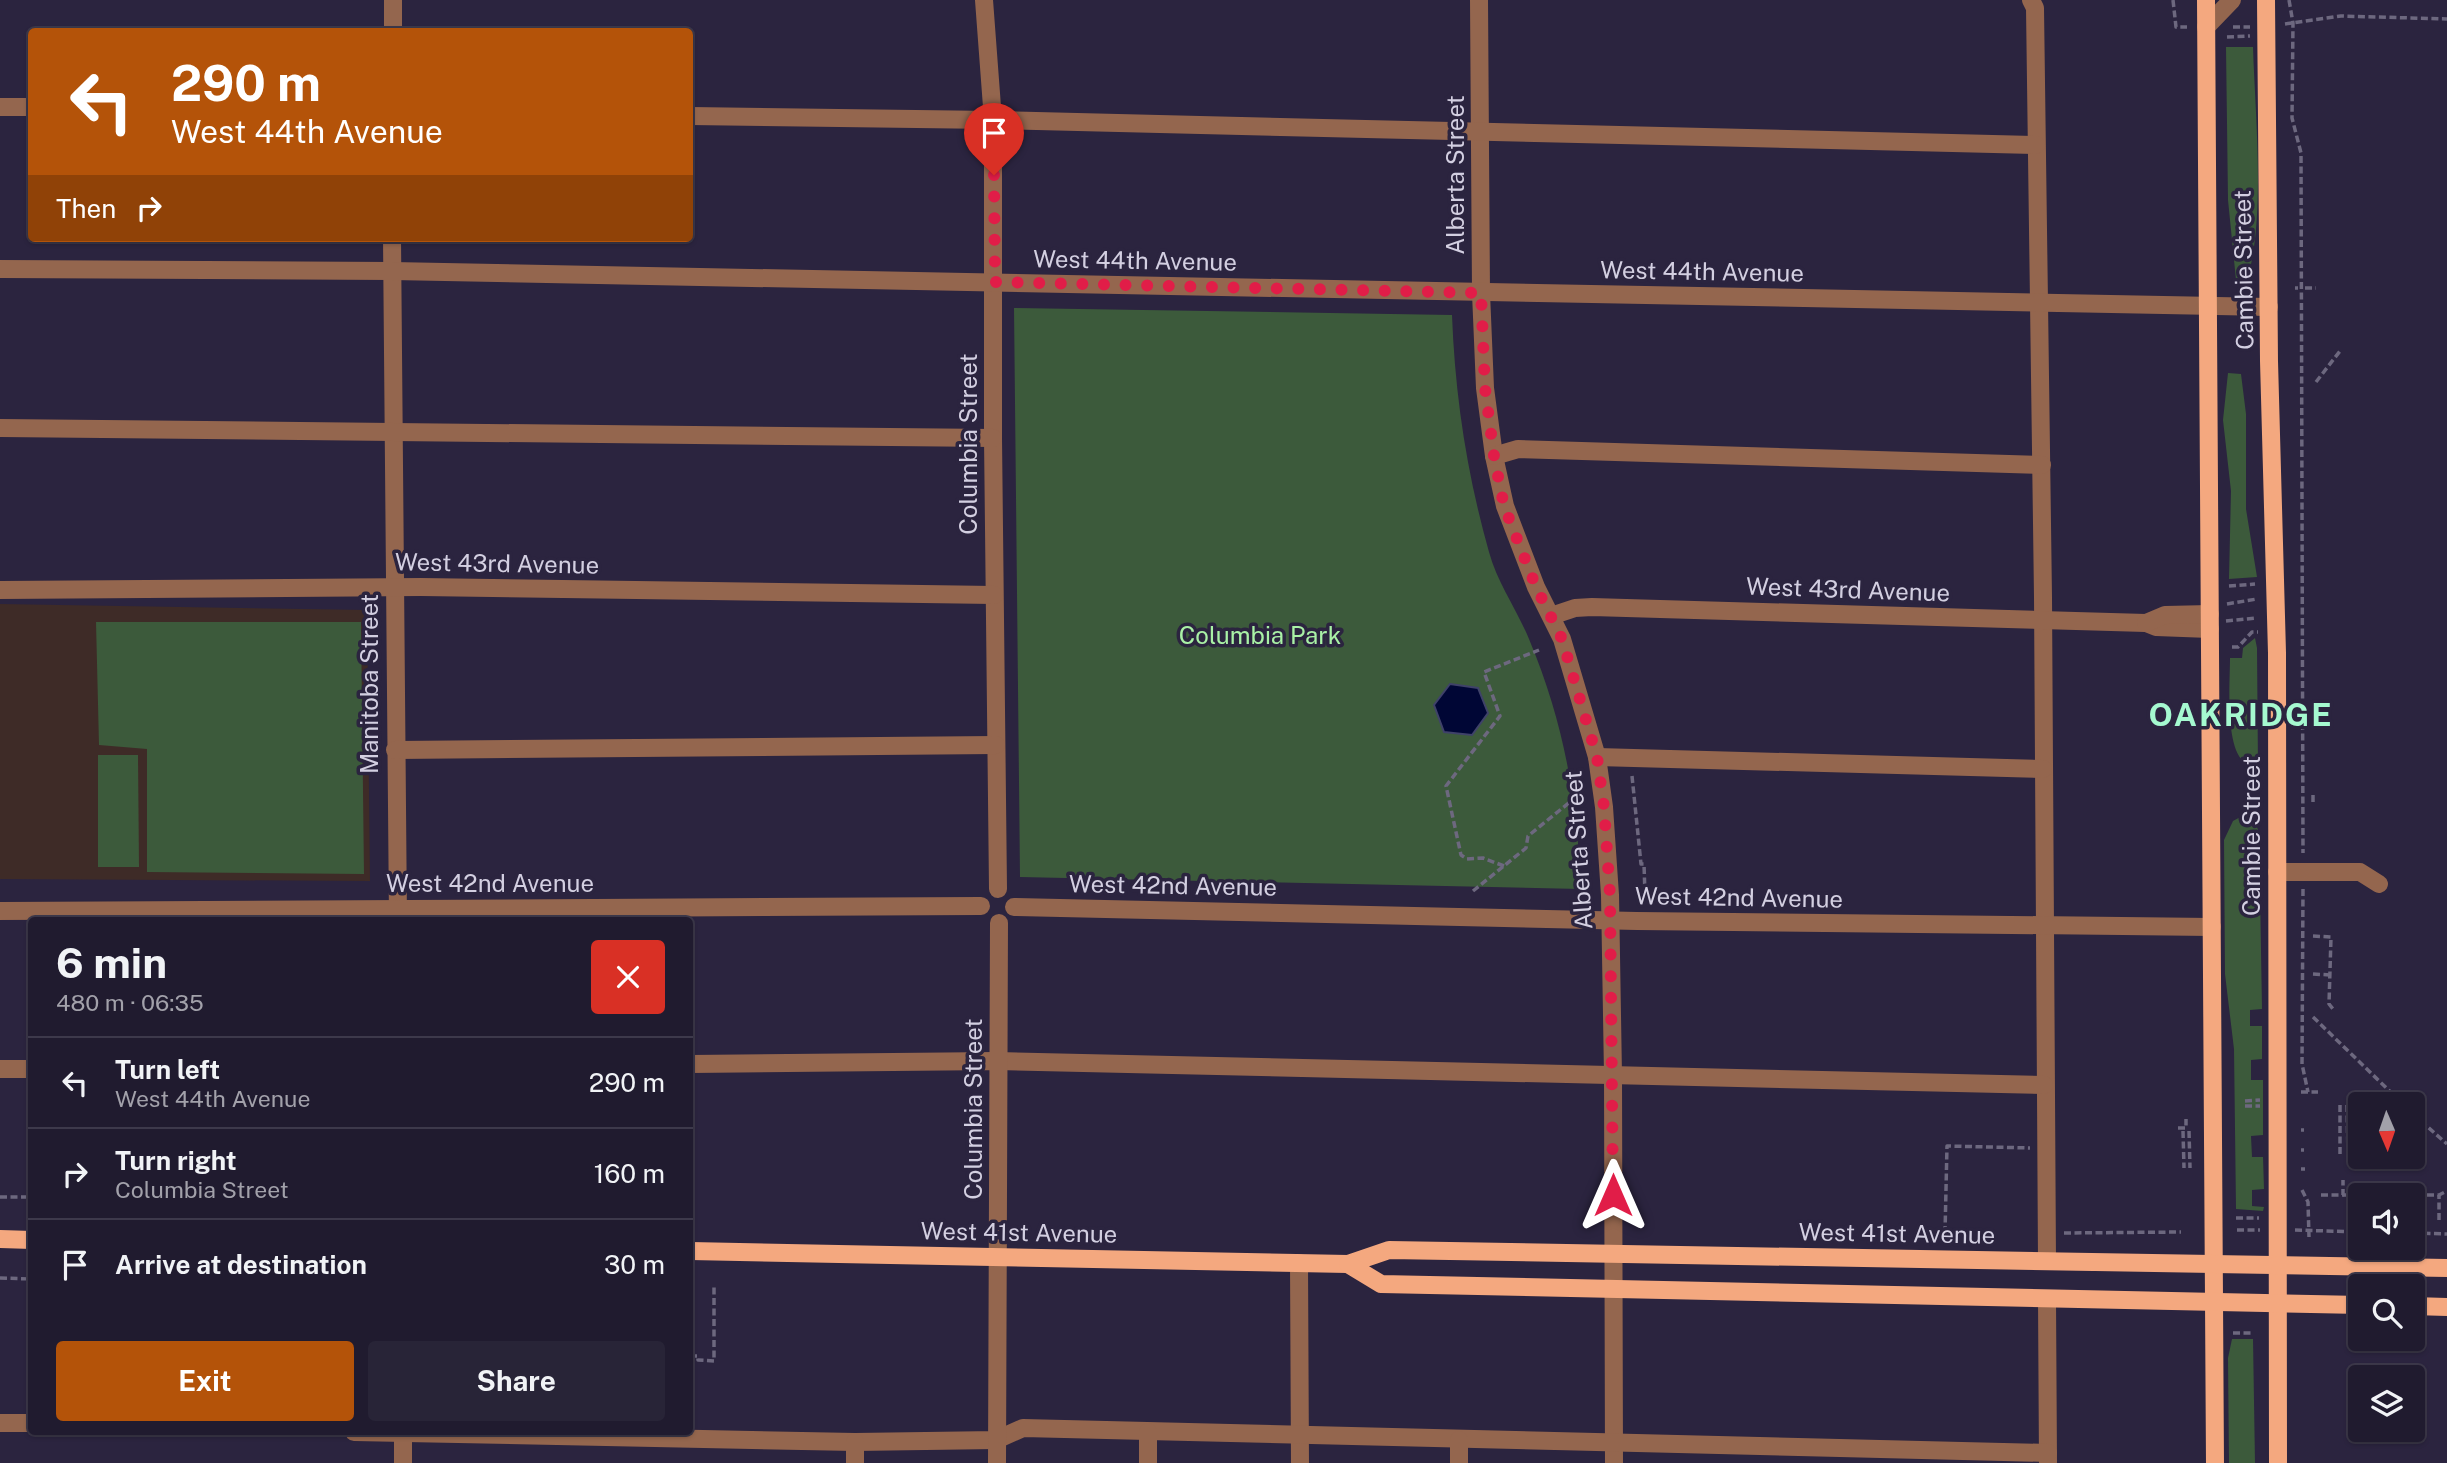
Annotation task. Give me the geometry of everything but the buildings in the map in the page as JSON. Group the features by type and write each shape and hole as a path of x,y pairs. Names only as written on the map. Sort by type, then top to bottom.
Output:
{"main road":[{"name":"Cambie Street","path":"2206,0 2215,1463"},
{"name":"Cambie Street","path":"2266,0 2269,307 2275,511 2278,1463"},
{"path":"0,1239 28,1240"},
{"name":"West 41st Avenue","path":"693,1251 1348,1264 1389,1250 1613,1252 2447,1268"},
{"path":"1348,1264 1381,1284 2348,1306"},
{"path":"2425,1306 2447,1307"}],"street":[{"path":"393,0 393,28"},
{"name":"Columbia Street","path":"984,0 993,120 998,889"},
{"name":"Alberta Street","path":"1479,0 1481,293 1485,388 1494,456 1504,506 1562,639 1597,757 1604,807 1610,920 1613,1075 1614,1463"},
{"path":"2031,0 2035,8 2042,465 2046,1261"},
{"path":"2206,27 2232,0"},
{"path":"0,107 28,107"},
{"path":"693,116 993,120 1480,134 2036,145"},
{"name":"Manitoba Street","path":"392,242 398,915"},
{"name":"West 44th Avenue","path":"0,269 392,271 2269,307"},
{"path":"0,428 993,438"},
{"path":"1494,456 1518,449 2042,465"},
{"name":"West 43rd Avenue","path":"0,590 394,586 994,596"},
{"name":"West 43rd Avenue","path":"1551,616 1575,608 1592,607 2146,623 2165,615 2210,621"},
{"path":"395,750 996,745"},
{"path":"1597,757 2043,769"},
{"path":"2277,872 2360,872 2379,884"},
{"path":"998,889 1008,893 1014,907 1008,919 999,923 988,920 981,906 984,896 998,889"},
{"name":"West 42nd Avenue","path":"0,911 398,915 981,906"},
{"name":"West 42nd Avenue","path":"1014,907 2043,928 2212,928"},
{"name":"Columbia Street","path":"997,1463 999,923"},
{"path":"693,1064 997,1061 1777,1081 2045,1085"},
{"path":"0,1069 28,1069"},
{"path":"1299,1263 1300,1463"},
{"path":"539,1435 855,1442 996,1440 1023,1428 2048,1458 2046,1299"},
{"path":"0,1423 28,1423"},
{"path":"1148,1432 1148,1463"},
{"path":"403,1435 403,1463"},
{"path":"1459,1440 1459,1463"},
{"path":"855,1442 855,1463"}],"path":[{"path":"2182,0 2174,2 2176,27 2184,27"},
{"name":"Cambie Street","path":"2289,0 2293,23 2292,118 2301,153 2303,864"},
{"path":"2293,23 2341,16 2447,19"},
{"path":"2228,27 2254,26"},
{"path":"2227,37 2255,36"},
{"path":"2305,288 2316,288"},
{"path":"2316,382 2340,351"},
{"path":"2229,586 2258,584"},
{"path":"2228,604 2257,599"},
{"path":"2229,620 2256,618"},
{"path":"2232,647 2238,647 2252,632 2259,632"},
{"path":"1504,866 1483,858 1467,859 1461,855 1446,786 1500,716 1484,672 1539,649"},
{"path":"1632,776 1641,864 1644,864 1645,895"},
{"path":"2313,792 2313,802"},
{"path":"1473,891 1526,848 1528,836 1581,793"},
{"name":"Cambie Street","path":"2303,883 2302,1064 2308,1092"},
{"path":"2313,936 2331,937 2329,1004 2333,1009"},
{"path":"2313,974 2330,975"},
{"path":"2313,1017 2391,1092"},
{"path":"2301,1092 2318,1092"},
{"path":"2340,1105 2340,1157"},
{"path":"2347,1105 2348,1157"},
{"path":"2186,1119 2186,1128 2181,1129 2187,1168 2189,1130"},
{"path":"2426,1125 2447,1144"},
{"path":"1945,1233 1947,1146 2045,1148"},
{"path":"2343,1180 2343,1195"},
{"path":"2302,1190 2308,1202 2309,1237"},
{"path":"2320,1195 2439,1195 2447,1191"},
{"path":"2439,1195 2439,1220"},
{"path":"0,1197 28,1197"},
{"path":"2236,1218 2264,1218"},
{"path":"2237,1230 2262,1230"},
{"path":"2297,1230 2348,1232"},
{"path":"2061,1233 2181,1232"},
{"path":"2425,1233 2447,1234"},
{"path":"0,1278 28,1279"},
{"path":"693,1357 714,1361 714,1285"},
{"path":"2234,1333 2253,1333"}],"shaded area":[{"path":"0,604 367,610 370,881 0,879"},
{"path":"1450,684 1478,688 1488,713 1472,735 1444,732 1434,705"}],"green space":[{"path":"2226,47 2253,47 2258,197 2253,255 2247,280 2236,280 2228,200"},
{"name":"Columbia Park","path":"1014,308 1452,315 1459,405 1474,493 1493,563 1529,639 1560,731 1572,792 1581,889 1020,877"},
{"path":"2228,373 2241,374 2246,414 2246,509 2257,577 2229,579 2231,491 2223,420"},
{"path":"96,622 361,622 364,874 147,872 147,749 99,745"},
{"path":"2255,638 2258,767 2245,762 2237,753 2231,727 2229,697 2230,658 2242,658 2243,648"},
{"path":"98,755 138,755 139,867 98,867"},
{"path":"2244,815 2255,821 2259,833 2262,1009 2250,1010 2250,1026 2262,1026 2262,1059 2251,1060 2251,1080 2263,1080 2263,1135 2251,1136 2252,1157 2263,1157 2264,1189 2252,1190 2252,1206 2264,1207 2263,1211 2236,1209 2234,1049 2225,974 2224,840 2233,821"},
{"path":"2232,1339 2253,1339 2255,1463 2229,1463 2228,1358"}],"district":[{"name":"OAKRIDGE","path":"2241,715"}],"route":[{"path":"994,175 995,282 1481,293 1485,388 1504,506 1536,587 1562,639 1597,757 1604,807 1610,895 1613,1195"}]}
